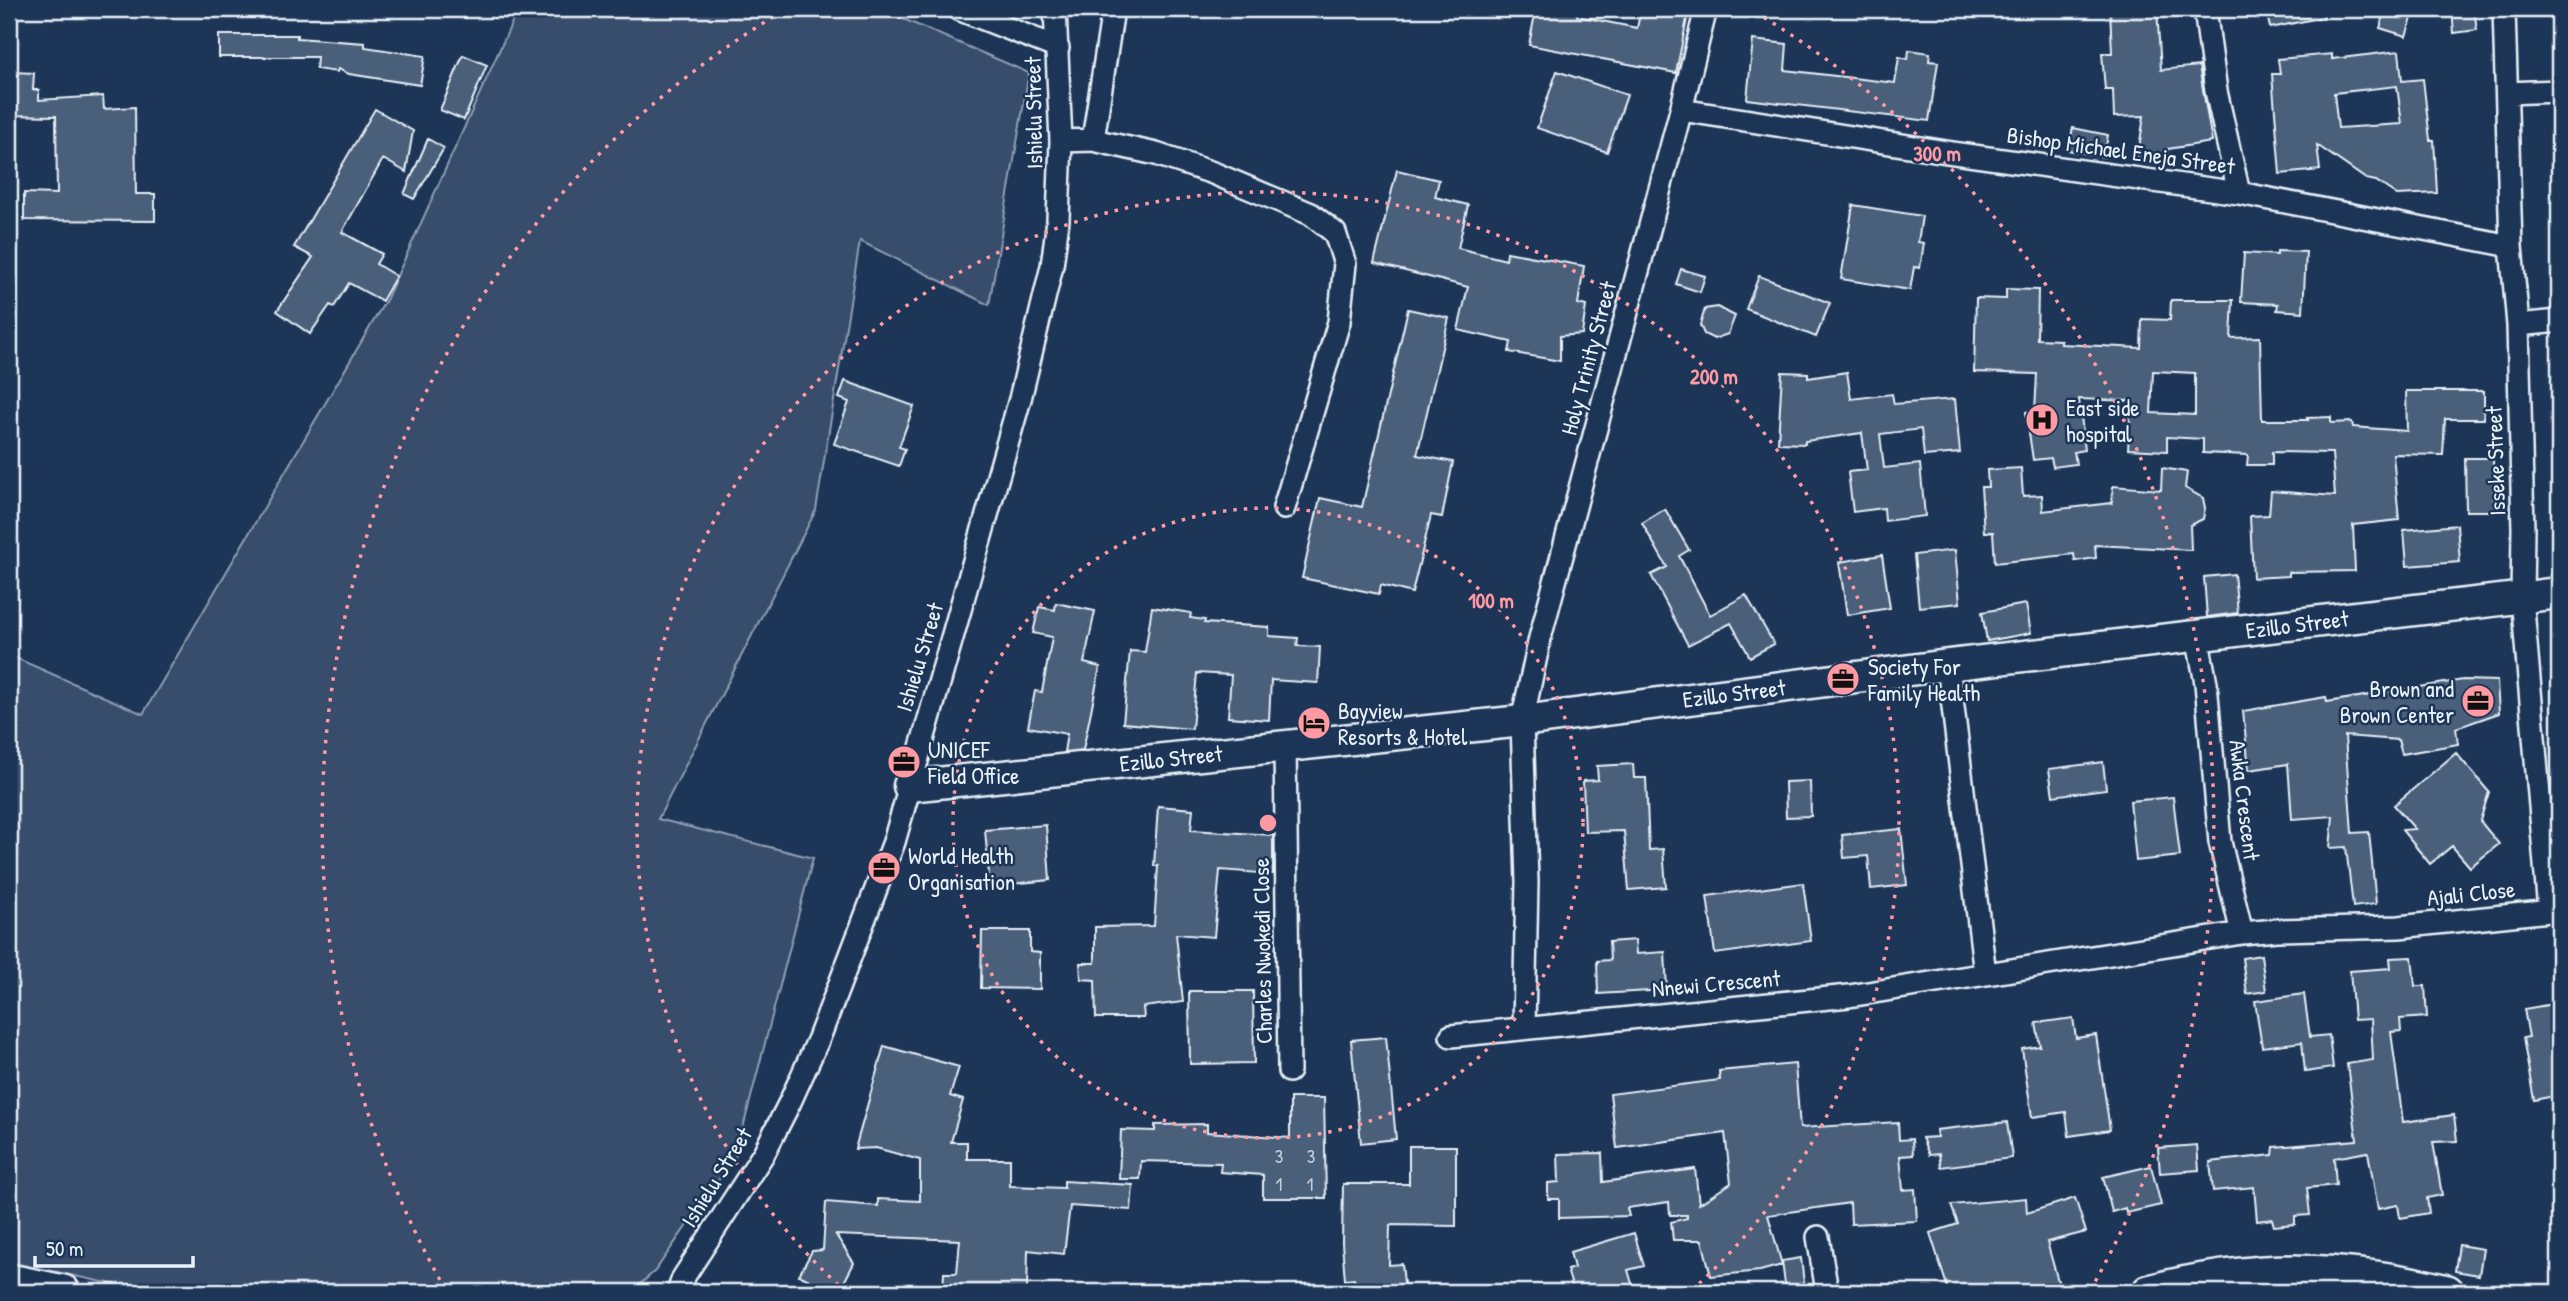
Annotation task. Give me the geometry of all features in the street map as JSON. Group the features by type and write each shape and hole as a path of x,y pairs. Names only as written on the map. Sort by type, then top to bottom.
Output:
{"main road":[{"path":"2155,1291 2220,1277 2269,1271 2323,1282 2438,1291"},
{"path":"9,1282 63,1292"}],"street":[{"path":"958,9 1058,48"},
{"name":"Ishielu Street","path":"680,1285 764,1153 819,1038 894,842 964,601 1052,267 1057,232 1061,141 1055,9"},
{"path":"1093,141 1113,9"},
{"name":"Holy Trinity Street","path":"1524,1027 1527,882 1522,720 1540,638 1706,9"},
{"path":"2206,9 2216,91 2239,192"},
{"name":"Isseke Street","path":"2504,9 2511,246 2518,326 2522,597 2554,911"},
{"path":"2507,93 2559,91"},
{"name":"Bishop Michael Eneja Street","path":"1681,110 1953,153 2239,192 2511,246"},
{"path":"1061,141 1093,141 1156,154 1213,173 1311,214 1335,233 1345,264 1339,322 1284,508"},
{"path":"2518,326 2559,321"},
{"name":"Ezillo Street","path":"909,786 1522,720 1948,665 2559,593"},
{"name":"Awka Crescent","path":"2197,636 2206,683 2220,842 2242,933"},
{"path":"1948,665 1985,974"},
{"name":"Charles Nwokedi Close","path":"1285,746 1289,1071"},
{"name":"Ajali Close","path":"2242,933 2399,927 2554,911"},
{"name":"Nnewi Crescent","path":"1451,1035 1849,996 2242,933"},
{"path":"1818,1237 1826,1284 1822,1292"},
{"path":"663,1292 680,1285"}],"shaded area":[{"path":"518,9 880,9 1029,73 989,305 860,241 816,510 658,819 813,858 736,1155 655,1271 631,1292 150,1292 9,1262 9,655 143,714 387,298"}],"building":[{"path":"1536,9 1578,9 1577,16 1637,28 1641,9 1689,9 1676,73 1529,45"},
{"path":"2110,9 2157,9 2161,70 2199,66 2212,142 2168,149 2165,166 2137,161 2144,116 2114,117 2113,90 2105,90 2102,53 2112,53"},
{"path":"2266,9 2323,9 2324,17 2270,28"},
{"path":"2386,9 2415,9 2406,36 2380,28"},
{"path":"2452,9 2474,9 2477,30 2454,33"},
{"path":"219,35 297,35 297,38 365,43 365,47 425,56 420,85 349,74 338,69 337,72 316,69 317,57 219,57"},
{"path":"1753,40 1787,44 1785,70 1895,83 1899,57 1908,59 1909,50 1930,53 1929,61 1938,62 1929,121 1747,99"},
{"path":"2399,51 2402,81 2423,79 2430,140 2434,140 2437,193 2397,195 2376,181 2366,179 2317,145 2320,170 2280,174 2272,74 2280,74 2278,59 2332,54 2332,59","holes":["2397,86 2402,124 2338,128 2334,93"]},
{"path":"463,55 487,65 464,120 440,110"},
{"path":"1557,71 1627,95 1607,152 1537,128"},
{"path":"13,72 34,73 33,90 39,90 39,100 103,96 104,109 135,107 136,194 155,194 155,221 24,220 24,193 57,194 56,116 9,115 9,86 13,87"},
{"path":"375,109 413,131 406,172 383,159 342,232 382,254 376,264 396,276 382,301 349,283 334,307 330,305 310,334 277,311 313,257 294,247"},
{"path":"2073,128 2108,135 2104,157 2068,150"},
{"path":"428,139 444,148 414,199 404,194"},
{"path":"1397,170 1439,180 1435,197 1468,205 1458,248 1506,260 1507,252 1584,266 1578,304 1586,306 1582,334 1560,336 1560,361 1509,352 1511,342 1458,330 1468,287 1374,263"},
{"path":"1853,205 1922,216 1918,242 1924,243 1920,268 1914,267 1910,290 1841,279"},
{"path":"2277,251 2306,252 2303,312 2277,310 2278,304 2241,302 2244,253 2277,255"},
{"path":"1681,269 1705,276 1700,292 1676,284"},
{"path":"1759,276 1830,303 1816,337 1746,309"},
{"path":"2006,289 2038,290 2037,339 2061,340 2061,344 2141,348 2142,319 2170,320 2171,300 2233,300 2231,338 2260,337 2262,420 2331,417 2331,423 2352,422 2353,427 2407,431 2406,391 2484,391 2484,419 2445,419 2443,455 2393,454 2399,520 2353,525 2355,571 2289,572 2289,576 2253,578 2250,516 2269,515 2271,491 2335,496 2332,453 2272,452 2272,465 2247,465 2248,455 2203,453 2203,439 2167,437 2167,451 2128,449 2131,401 2079,399 2085,450 2074,452 2076,464 2053,467 2051,458 2033,460 2026,412 2035,411 2037,374 1974,372 1976,298 2006,299","holes":["2153,371 2195,373 2195,415 2151,413"]},
{"path":"1717,307 1735,316 1728,334 1714,339 1704,334 1700,325 1705,309"},
{"path":"1408,309 1449,318 1417,455 1453,462 1442,517 1431,515 1412,593 1381,585 1379,594 1302,578 1320,498 1362,507"},
{"path":"1782,372 1808,373 1808,378 1847,372 1851,399 1892,394 1894,404 1955,399 1960,453 1924,456 1921,429 1880,434 1884,468 1920,464 1925,516 1885,521 1884,508 1853,512 1848,472 1867,470 1862,433 1805,441 1805,444 1778,443"},
{"path":"845,381 914,406 899,447 905,449 899,466 834,444 849,402 839,398"},
{"path":"2465,458 2493,458 2494,511 2466,511"},
{"path":"2021,468 2023,496 2042,495 2043,511 2112,503 2113,486 2161,490 2162,468 2187,472 2185,488 2203,498 2203,519 2190,525 2191,550 2095,545 2096,558 2075,561 2074,554 1995,563 1993,532 1984,532 1981,487 1988,487 1987,470"},
{"path":"1665,509 1689,550 1679,556 1710,615 1746,595 1774,644 1750,657 1731,623 1688,645 1651,575 1667,567 1642,523"},
{"path":"2457,525 2460,562 2407,566 2404,530"},
{"path":"1955,550 1960,603 1919,607 1914,555"},
{"path":"1882,555 1890,608 1847,615 1839,562"},
{"path":"2234,574 2238,613 2207,617 2204,577"},
{"path":"1056,603 1095,611 1084,663 1100,667 1083,750 1064,752 1067,734 1028,727 1035,691 1042,692 1052,637 1033,633 1039,607 1055,610"},
{"path":"2026,604 2031,633 1987,641 1982,612"},
{"path":"1152,607 1191,613 1190,618 1205,620 1204,623 1269,627 1269,636 1298,638 1297,646 1320,647 1318,683 1271,680 1269,720 1228,717 1231,675 1197,673 1192,729 1123,723 1130,651 1145,652"},
{"path":"2463,680 2497,681 2499,713 2456,728 2458,744 2402,754 2398,740 2345,736 2352,833 2369,832 2376,904 2353,907 2346,847 2330,848 2333,816 2292,819 2288,764 2249,770 2243,711 2326,697 2327,702"},
{"path":"2456,753 2489,792 2480,821 2499,844 2470,867 2452,846 2430,864 2402,830 2415,829 2394,805"},
{"path":"2103,762 2106,789 2053,796 2049,769"},
{"path":"1633,764 1634,778 1646,778 1649,850 1663,849 1666,887 1629,890 1624,831 1585,832 1583,781 1598,780 1597,766"},
{"path":"1810,781 1811,816 1786,817 1785,782"},
{"path":"2173,797 2180,856 2136,861 2130,801"},
{"path":"1158,806 1193,809 1191,830 1273,835 1273,874 1220,870 1214,937 1176,934 1183,1002 1143,1007 1144,1018 1096,1018 1095,980 1081,979 1080,963 1095,963 1095,927 1154,926"},
{"path":"1046,825 1050,880 990,886 985,830"},
{"path":"1901,829 1907,885 1871,889 1868,856 1844,858 1842,835"},
{"path":"1803,883 1811,941 1715,954 1707,896"},
{"path":"982,931 1030,931 1030,952 1040,953 1040,989 981,988"},
{"path":"1635,940 1636,954 1665,952 1667,990 1598,994 1597,961 1610,960 1609,942"},
{"path":"2261,955 2266,991 2247,994 2242,958"},
{"path":"2412,957 2415,986 2425,986 2427,1017 2400,1019 2401,1031 2391,1032 2403,1122 2454,1115 2457,1141 2433,1142 2442,1195 2427,1198 2429,1213 2400,1218 2398,1205 2378,1209 2368,1152 2334,1158 2336,1185 2307,1188 2310,1215 2295,1216 2295,1224 2274,1226 2272,1219 2257,1221 2254,1187 2213,1191 2210,1162 2273,1155 2274,1147 2357,1140 2347,1064 2373,1060 2371,1019 2354,1020 2350,971 2391,968 2390,958"},
{"path":"1189,991 1253,991 1254,1063 1190,1064"},
{"path":"2304,994 2310,1037 2329,1035 2333,1068 2305,1072 2302,1042 2262,1047 2255,1001"},
{"path":"2559,1003 2559,1095 2534,1100 2523,1038 2529,1037 2524,1009"},
{"path":"2073,1018 2076,1038 2096,1035 2110,1130 2069,1136 2066,1112 2032,1117 2022,1049 2040,1046 2036,1023"},
{"path":"1386,1037 1396,1139 1361,1143 1351,1040"},
{"path":"884,1046 959,1067 950,1096 963,1100 951,1142 967,1142 967,1159 1010,1159 1010,1186 1064,1188 1064,1181 1133,1185 1131,1210 1070,1206 1064,1254 1028,1250 1027,1292 943,1292 944,1273 957,1273 960,1240 836,1235 854,1263 839,1292 833,1292 799,1275 812,1251 823,1250 826,1202 878,1206 878,1199 920,1201 920,1160 876,1148 855,1149"},
{"path":"1795,1064 1800,1128 1898,1122 1899,1140 1912,1139 1913,1155 1900,1156 1903,1190 1915,1189 1917,1221 1851,1224 1850,1203 1768,1215 1782,1265 1760,1271 1711,1276 1702,1240 1673,1240 1671,1222 1687,1218 1687,1215 1670,1215 1669,1202 1627,1208 1629,1216 1559,1218 1559,1199 1548,1199 1548,1183 1559,1182 1558,1154 1602,1153 1603,1182 1695,1169 1699,1204 1731,1183 1725,1133 1617,1148 1610,1094 1720,1080 1719,1071"},
{"path":"1290,1098 1324,1098 1326,1198 1263,1198 1263,1175 1220,1172 1221,1163 1141,1161 1140,1179 1119,1179 1121,1130 1155,1131 1155,1125 1207,1124 1207,1132 1290,1138"},
{"path":"2007,1122 2012,1158 1941,1167 1939,1154 1929,1155 1922,1138 1937,1137 1936,1130"},
{"path":"2197,1145 2199,1170 2160,1173 2158,1148"},
{"path":"1409,1146 1456,1146 1456,1226 1390,1225 1389,1265 1402,1264 1405,1292 1387,1292 1387,1288 1356,1291 1354,1279 1345,1280 1342,1243 1343,1184 1409,1184"},
{"path":"2151,1166 2161,1205 2126,1213 2125,1208 2112,1212 2103,1177"},
{"path":"2026,1198 2027,1213 2075,1198 2086,1232 2047,1242 2061,1292 1949,1292 1930,1233 1958,1224 1951,1205"},
{"path":"1634,1233 1644,1266 1628,1270 1633,1287 1614,1292 1574,1292 1567,1270 1574,1268 1570,1252"},
{"path":"2459,1245 2483,1249 2479,1275 2455,1271"},
{"path":"1801,1258 1805,1292 1786,1292 1782,1261"}],"place":[{"name":"East side hospital","path":"2042,420"},
{"name":"Society For Family Health","path":"1843,679"},
{"name":"Brown and Brown Center","path":"2478,701"},
{"name":"Bayview Resorts & Hotel","path":"1314,723"},
{"name":"UNICEF Field Office","path":"904,762"},
{"name":"World Health Organisation","path":"884,868"}]}
